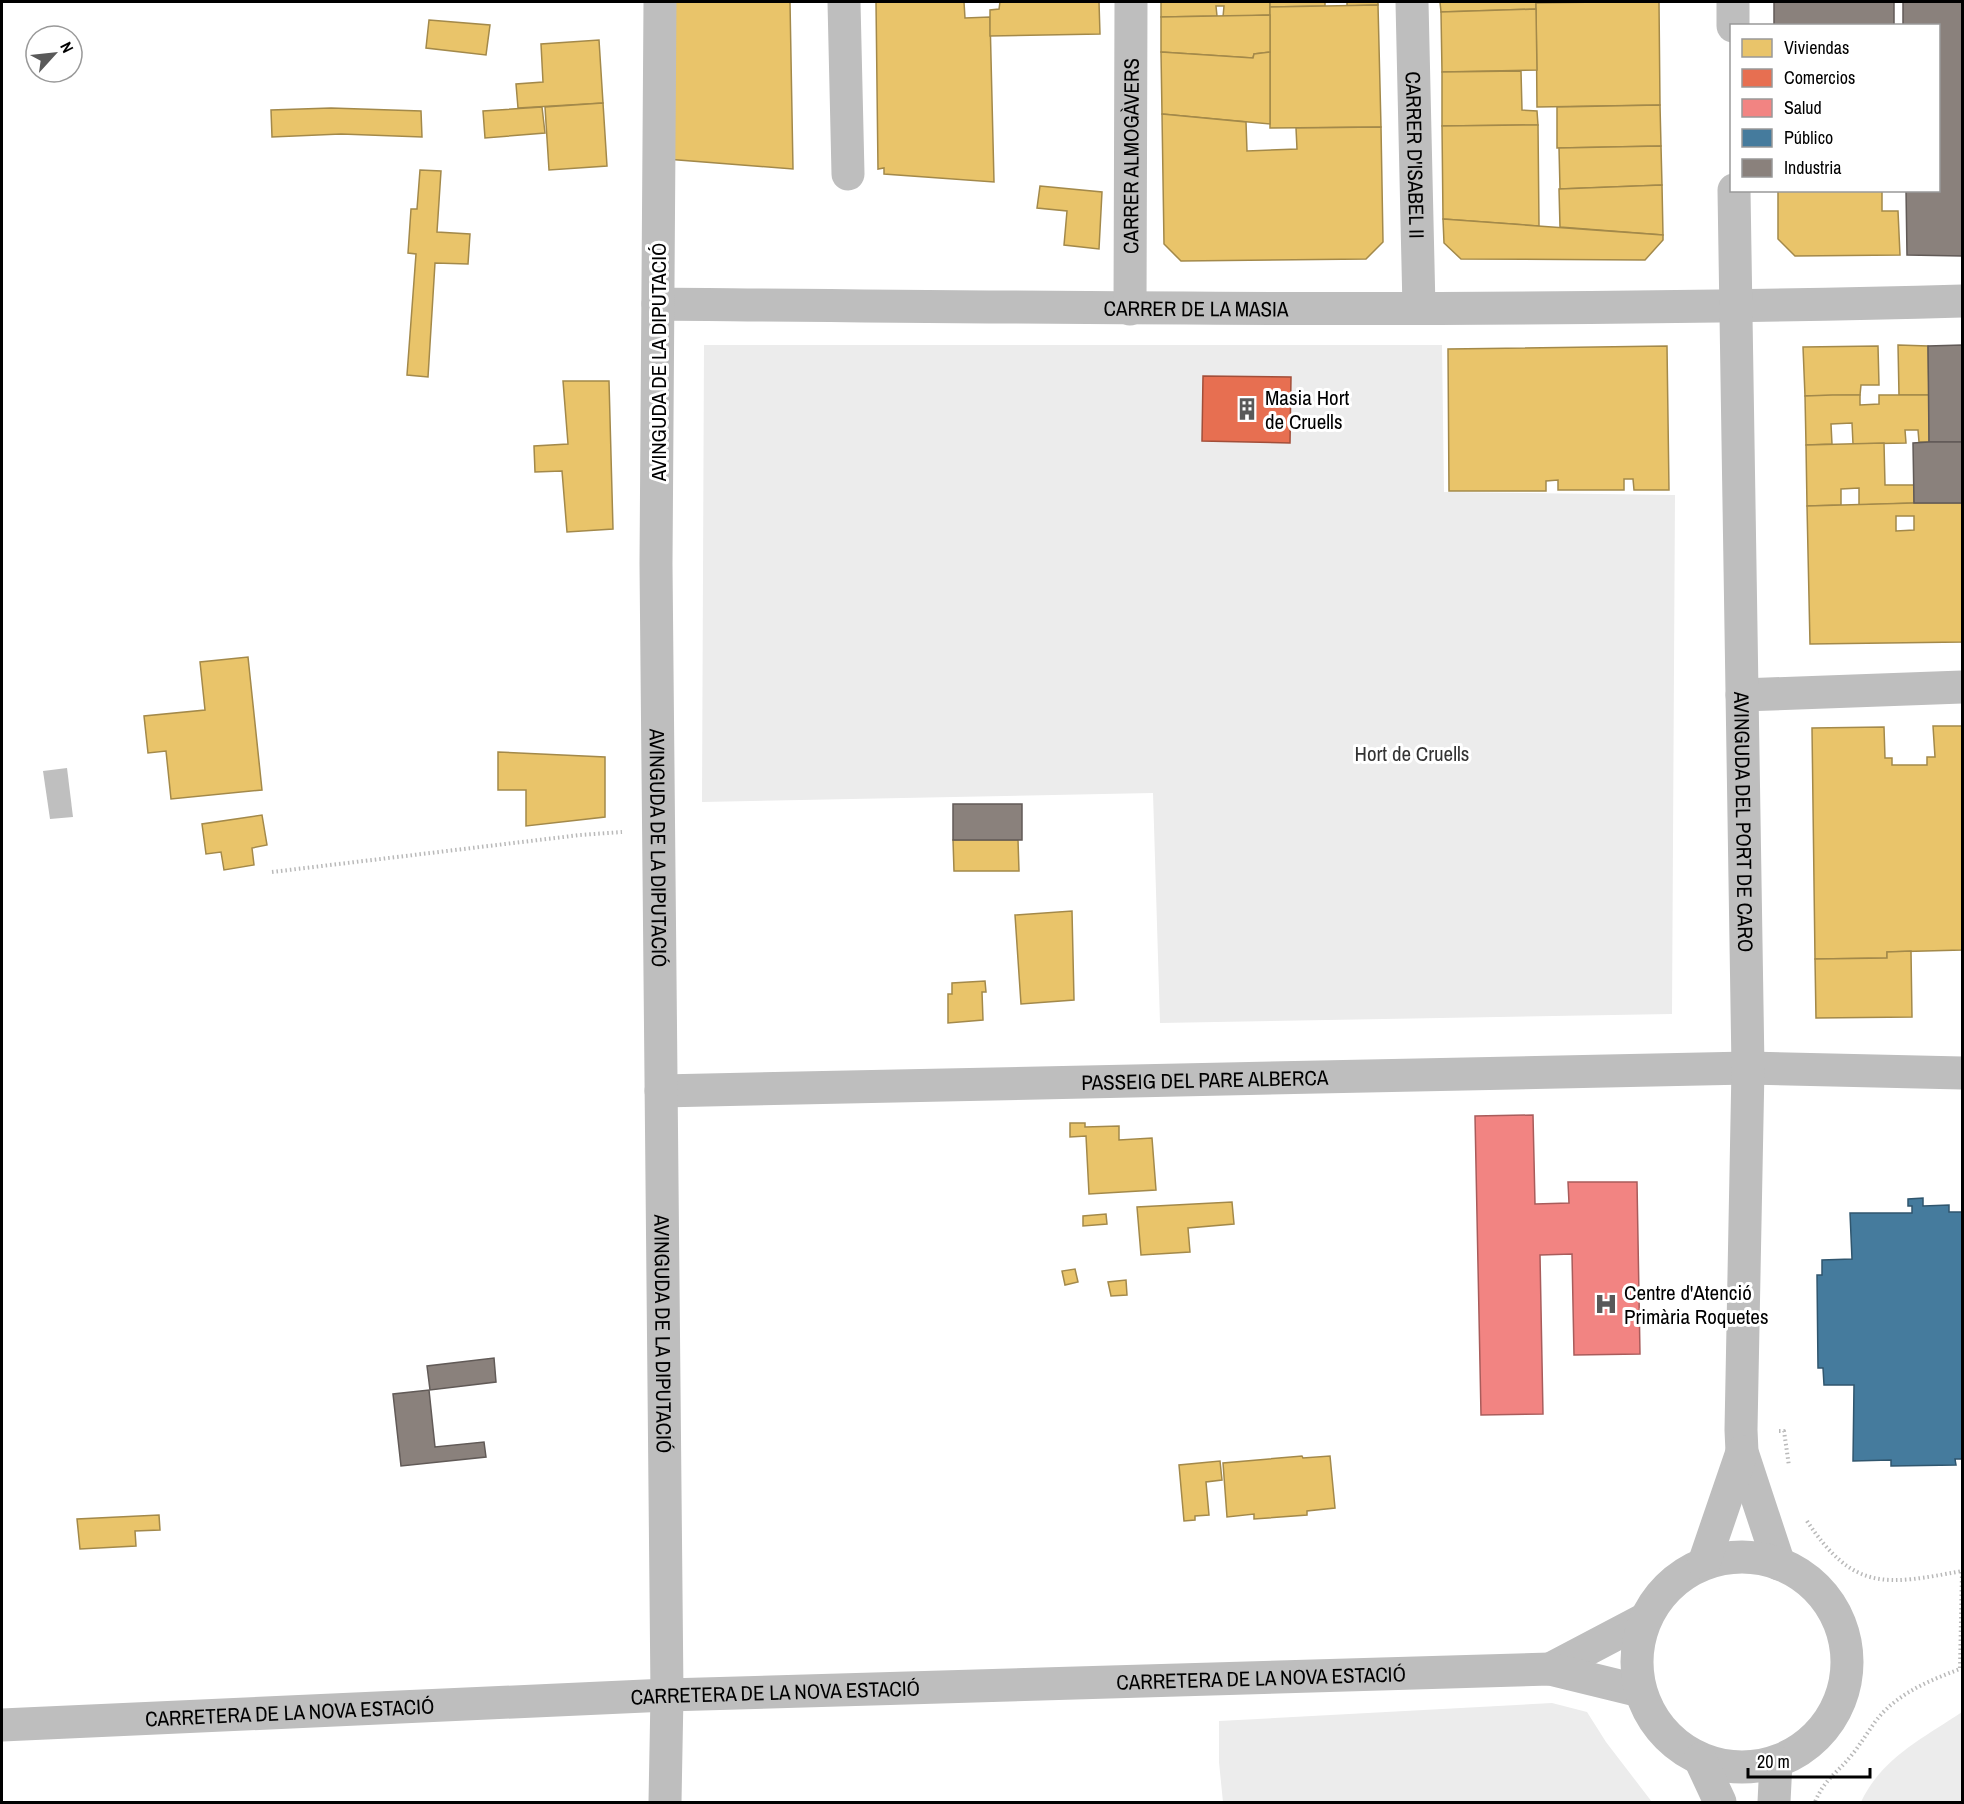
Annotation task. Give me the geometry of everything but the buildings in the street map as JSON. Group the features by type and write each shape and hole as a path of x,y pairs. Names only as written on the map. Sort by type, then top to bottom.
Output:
{"street":[{"name":"AVINGUDA DE LA DIPUTACIÓ","path":"660,2 656,564 667,1695 665,1803"},
{"path":"844,2 848,174"},
{"name":"CARRER ALMOGÀVERS","path":"1130,309 1131,2"},
{"name":"CARRER D'ISABEL II","path":"1412,2 1419,308"},
{"path":"1733,2 1733,24"},
{"name":"AVINGUDA DEL PORT DE CARO","path":"1704,1563 1742,1441 1748,1068 1734,192"},
{"name":"CARRER DE LA MASIA","path":"658,304 1130,309 1736,308 1962,301"},
{"path":"1742,695 1962,687"},
{"name":"PASSEIG DEL PARE ALBERCA","path":"662,1091 1748,1068 1962,1073"},
{"name":"AVINGUDA DEL PORT DE CARO","path":"1742,1441 1779,1564"},
{"path":"1742,1556 1779,1564 1807,1580 1829,1603 1843,1632 1847,1664 1841,1696 1827,1724 1804,1747 1776,1762 1738,1767 1700,1759 1687,1752 1663,1732 1653,1719 1640,1691 1637,1654 1646,1619 1669,1585 1704,1563 1742,1556"},
{"name":"CARRETERA DE LA NOVA ESTACIÓ","path":"1550,1670 1646,1619"},
{"name":"CARRETERA DE LA NOVA ESTACIÓ","path":"2,1725 667,1695 1550,1670 1640,1691"},
{"path":"1700,1759 1720,1803"},
{"path":"1774,1803 1776,1762"}],"path":[{"path":"272,872 580,834 658,830"},
{"path":"1742,1441 1784,1431 1790,1474"},
{"path":"1802,1512 1823,1542 1865,1577 1884,1581 1901,1581 1962,1571 1960,1669 1931,1680 1900,1697 1887,1709 1841,1767 1825,1780 1815,1803"}],"green space":[{"name":"Hort de Cruells","path":"704,345 1442,345 1444,492 1675,495 1672,1014 1160,1023 1153,793 702,802"},
{"path":"1552,1703 1587,1712 1606,1742 1652,1802 1223,1802 1219,1762 1219,1721"},
{"path":"1962,1712 1962,1802 1861,1802 1869,1787 1891,1761"}],"shaded area":[{"path":"67,768 73,817 50,819 43,771"}],"place":[{"name":"Masia Hort de Cruells","path":"1247,409"},
{"name":"Centre d'Atenció Primària Roquetes","path":"1606,1304"}]}
